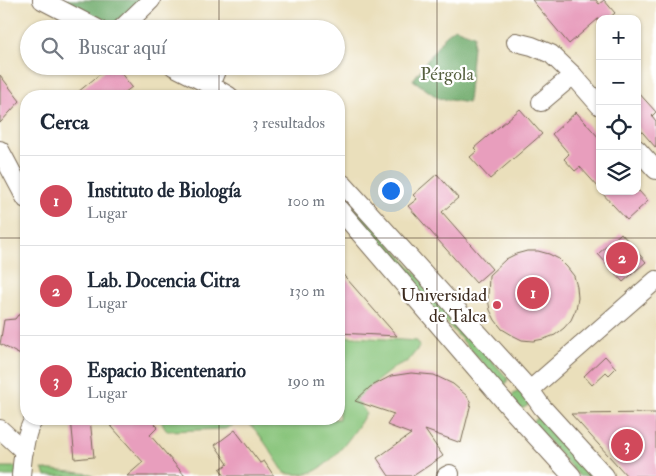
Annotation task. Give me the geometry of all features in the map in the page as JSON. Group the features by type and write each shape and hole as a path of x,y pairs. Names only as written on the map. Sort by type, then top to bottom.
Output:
{"lane":[{"path":"42,0 81,20"},
{"path":"130,20 151,0"},
{"path":"516,42 551,54 573,75 599,105"},
{"path":"191,75 219,90"},
{"path":"210,85 214,75"},
{"path":"541,102 573,75"},
{"path":"0,150 20,188"},
{"path":"638,150 656,170"},
{"path":"345,188 530,390 542,407 605,476"},
{"path":"345,216 510,408 572,476"},
{"path":"530,390 656,280"},
{"path":"510,408 509,398 513,391 522,388 530,390"},
{"path":"22,463 30,425"},
{"path":"0,429 22,463 35,476"}],"green space":[{"path":"51,0 146,0 126,20 88,20"},
{"name":"Pérgola","path":"455,28 474,35 468,103 438,98 413,80 445,36"},
{"path":"345,198 350,198 508,379 504,387 345,208"},
{"path":"345,336 417,341 420,346 408,361 396,366 377,381 358,401 366,413 362,420 330,461 315,471 300,474 285,473 250,425 345,425"},
{"path":"522,391 529,403 522,409 511,399 513,394"},
{"path":"542,414 595,476 579,476 532,422"},
{"path":"164,425 233,425 225,429 167,431"},
{"path":"0,467 18,467 17,476 0,476"},
{"path":"42,469 91,474 93,476 46,476"}],"building":[{"path":"532,0 596,0 599,4 604,0 615,13 613,15 596,15 596,21 569,44"},
{"path":"0,75 20,101 0,123"},
{"path":"99,75 122,75 132,87 128,90 80,90"},
{"path":"641,95 656,112 652,116 656,121 656,148 641,131"},
{"path":"520,109 542,134 490,179 470,157 477,151 474,148"},
{"path":"576,112 596,134 596,185 580,167 575,171 564,159 569,154 552,134"},
{"path":"437,174 458,198 442,212 492,269 476,283 408,206 417,199 413,195"},
{"path":"641,193 648,201 627,220 604,195 641,195"},
{"path":"621,233 646,262 623,282 598,254"},
{"path":"527,251 538,251 559,259 574,276 578,298 571,320 564,328 555,335 533,341 522,340 502,329 490,310 488,299 489,275 506,259"},
{"path":"345,277 397,336 345,333"},
{"path":"20,315 20,355 0,344 4,320 15,319"},
{"path":"605,356 616,368 609,375 606,372 592,385 584,376"},
{"path":"411,373 434,375 453,384 467,396 471,403 461,443 425,430 443,456 413,476 389,476 377,458 411,434 387,425 394,414 355,401 370,387 391,376"},
{"path":"656,413 656,476 627,476 571,414"},
{"path":"72,425 91,425 94,457 75,459"},
{"path":"110,425 156,425 158,427 150,435 185,476 127,476 143,462"},
{"path":"235,430 260,463 264,461 274,476 225,476 220,469 228,464 215,445"}],"place":[{"name":"Lab. Docencia Citra","path":"622,258"},
{"name":"Instituto de Biología","path":"533,293"},
{"name":"Universidad de Talca","path":"497,305"},
{"name":"Espacio Bicentenario","path":"627,445"}]}
